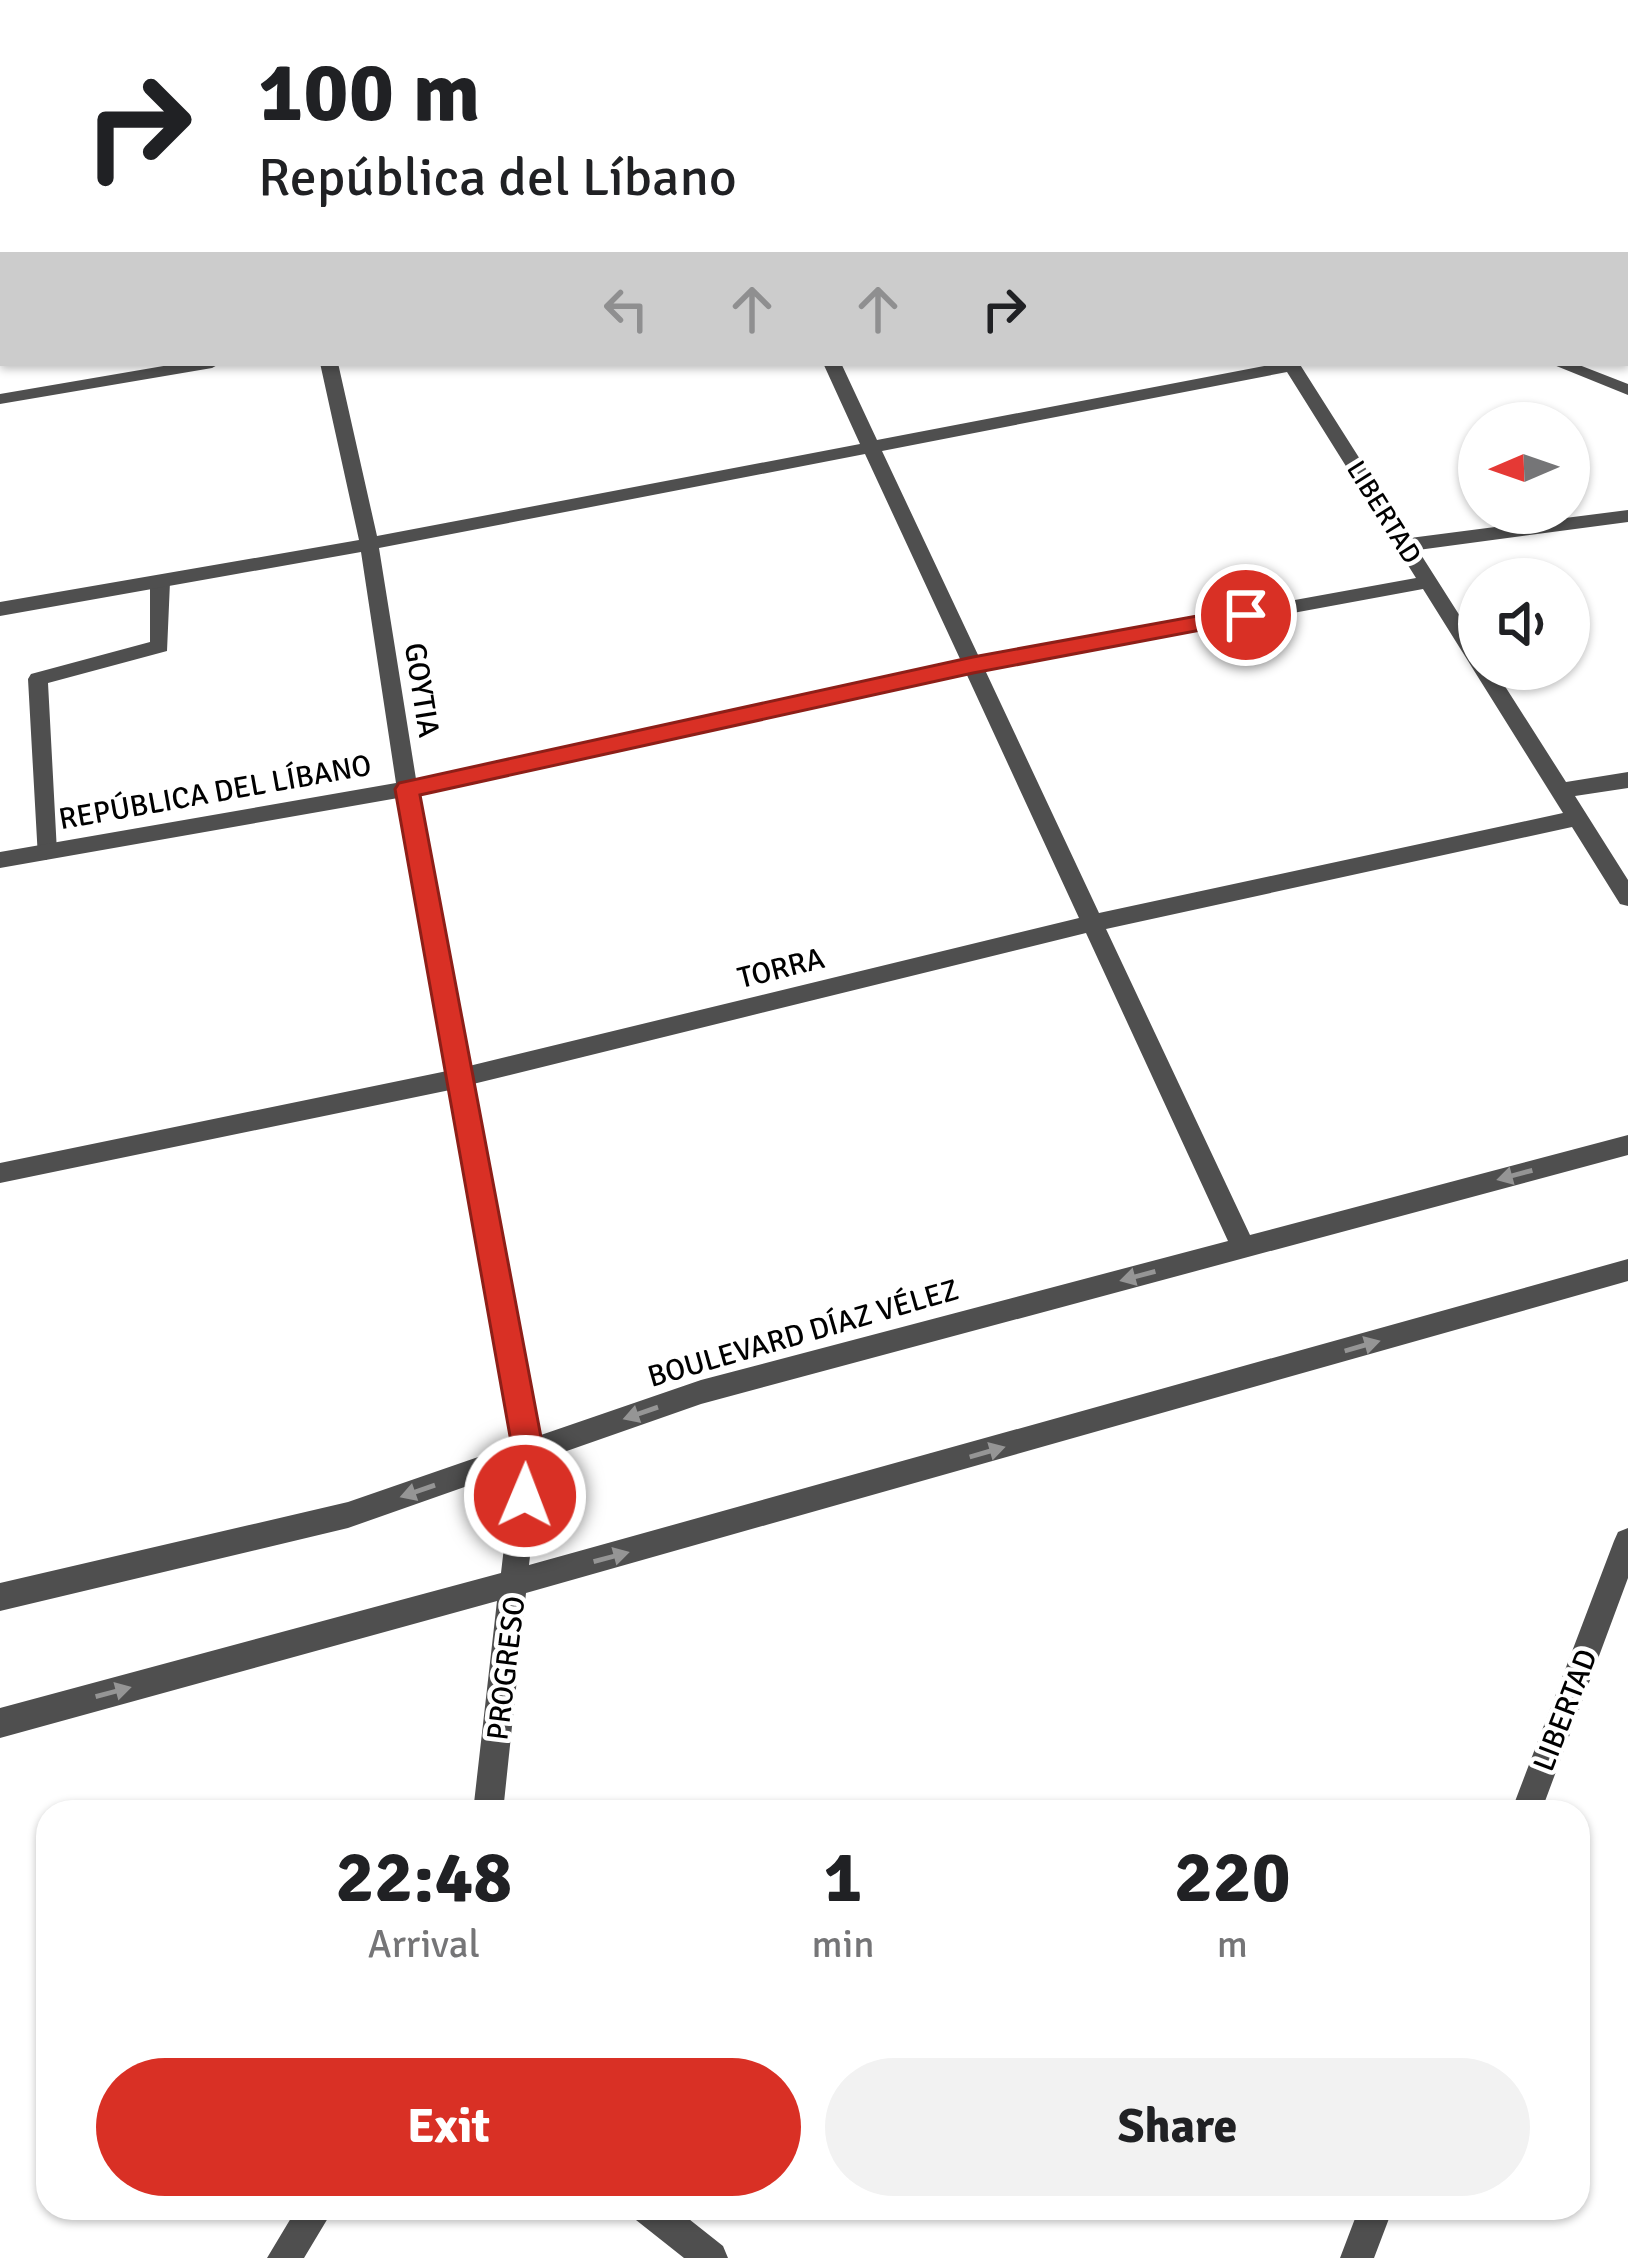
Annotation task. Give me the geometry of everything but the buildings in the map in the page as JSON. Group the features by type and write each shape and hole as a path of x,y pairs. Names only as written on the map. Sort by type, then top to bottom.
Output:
{"street":[{"path":"0,399 194,366"},
{"name":"GOYTIA","path":"329,366 369,544 407,789 528,1453"},
{"path":"833,366 1244,1247"},
{"path":"0,609 369,544 1286,366"},
{"name":"LIBERTAD","path":"1292,366 1458,629"},
{"path":"1566,366 1628,390"},
{"path":"1405,545 1628,516"},
{"path":"46,852 38,679 160,646 160,582"},
{"name":"REPÚBLICA DEL LÍBANO","path":"0,860 407,789 973,665 1428,582"},
{"name":"LIBERTAD","path":"1497,690 1628,898"},
{"path":"1561,791 1628,780"},
{"name":"TORRA","path":"0,1173 459,1078 1093,923 1576,818"},
{"name":"BOULEVARD DÍAZ VÉLEZ","path":"0,1598 348,1515 701,1392 1628,1145"},
{"path":"0,1723 1628,1270"},
{"name":"PROGRESO","path":"490,1800 528,1453"},
{"name":"LIBERTAD","path":"1531,1800 1625,1560"},
{"path":"284,2258 308,2220"},
{"path":"663,2220 711,2258"},
{"path":"1357,2258 1371,2220"}],"route":[{"path":"525,1496 528,1453 407,789 973,665 1246,615"}]}
